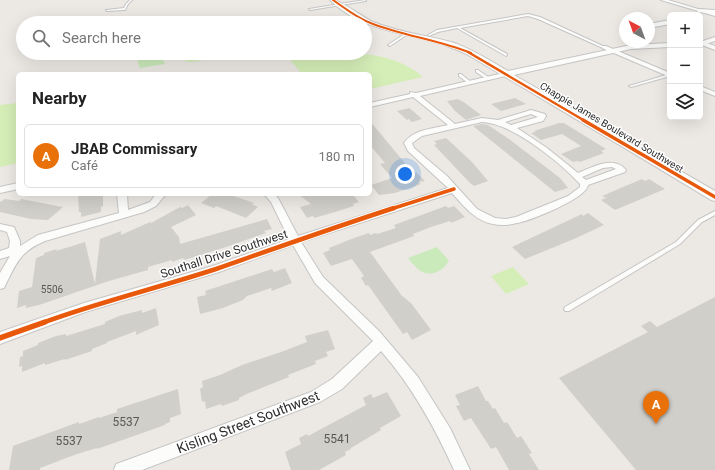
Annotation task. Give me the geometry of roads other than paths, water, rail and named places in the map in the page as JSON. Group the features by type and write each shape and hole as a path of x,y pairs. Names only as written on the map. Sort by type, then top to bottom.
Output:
{"street":[{"path":"662,0 715,15"},
{"path":"340,2 356,16"},
{"path":"340,2 363,16"},
{"path":"700,11 715,12"},
{"path":"706,20 715,18"},
{"path":"372,19 469,46 510,71"},
{"path":"372,23 407,34 460,47 510,71 619,43"},
{"path":"655,25 667,23"},
{"path":"703,44 715,39"},
{"path":"703,44 715,48"},
{"path":"372,104 483,74 510,71 641,46 667,45"},
{"path":"604,47 667,74"},
{"name":"Chappie James Boulevard Southwest","path":"510,71 608,135 640,152 715,197"},
{"path":"703,89 715,94"},
{"path":"372,100 413,93 454,127"},
{"path":"499,122 531,112 542,116 540,119 510,128"},
{"path":"479,120 499,122 543,150 577,176 584,184 582,190 571,198 518,220 506,222 488,219 476,214 435,169 411,149 408,143 419,134 479,120"},
{"path":"577,176 608,164 619,166 622,170 584,184"},
{"path":"0,184 16,180"},
{"path":"0,190 16,186"},
{"name":"Southall Drive Southwest","path":"0,338 97,304 215,269 454,189"},
{"path":"122,196 124,215"},
{"path":"0,255 16,250 42,238 146,208 156,201 160,196"},
{"path":"271,196 275,200 296,241 322,284 381,342 400,364 444,432 462,470"},
{"path":"0,227 11,229 16,250 0,285"},
{"name":"Kisling Street Southwest","path":"122,470 319,395 337,384 381,342"}],"lane":[{"path":"107,10 124,10 131,0"},
{"path":"310,9 340,2 365,1"},
{"path":"428,35 437,31 528,15 539,18 604,47"},
{"path":"457,27 506,55"},
{"path":"389,44 407,34"},
{"path":"631,86 667,76"},
{"path":"567,308 678,243 700,221 715,213"}],"place":[{"name":"JBAB Commissary","path":"656,424"}]}
